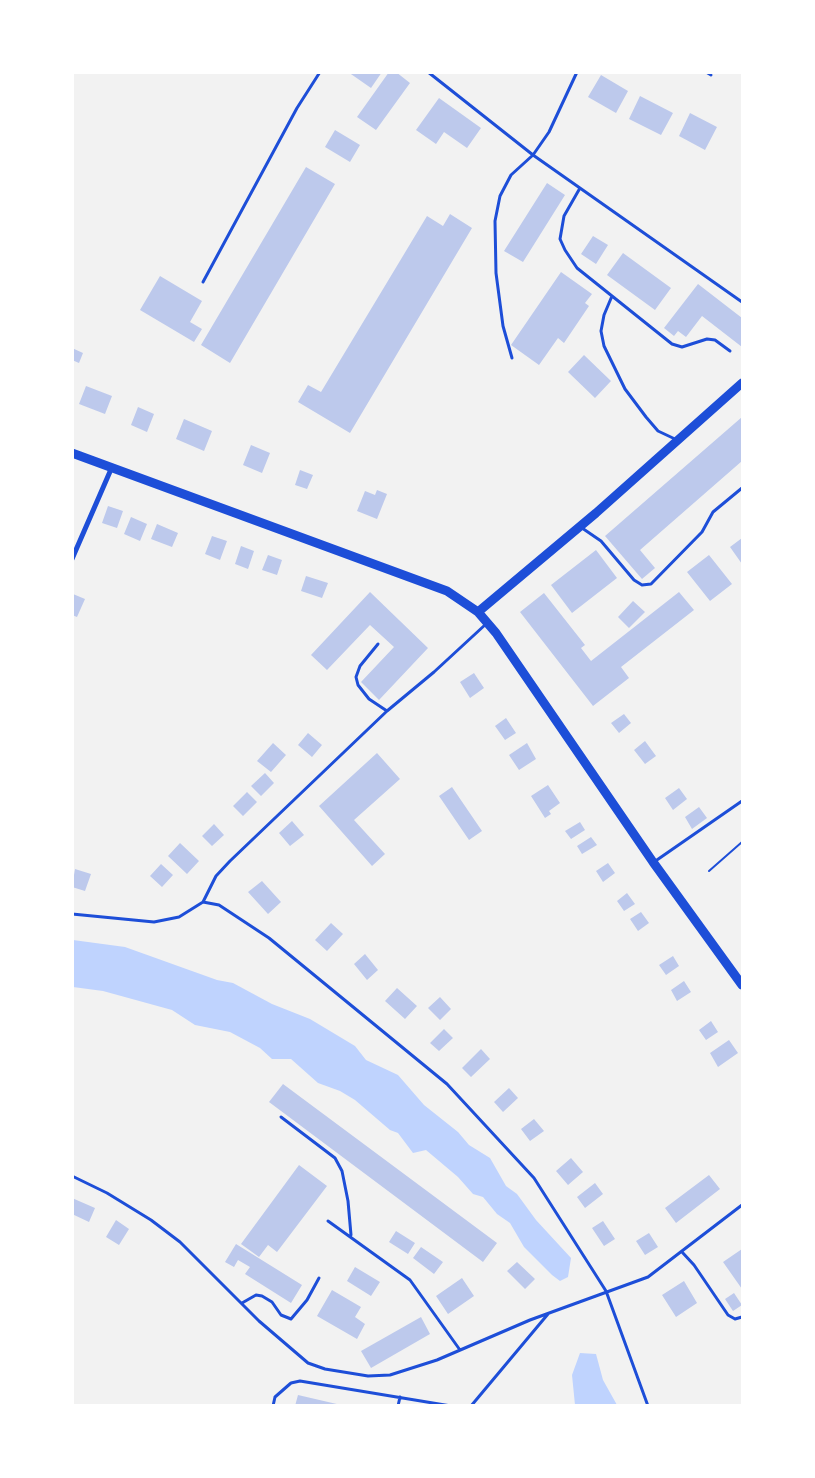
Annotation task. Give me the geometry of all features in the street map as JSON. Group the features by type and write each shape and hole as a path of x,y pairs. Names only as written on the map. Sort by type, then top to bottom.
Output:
{"main road":[{"path":"478,612 678,441 742,383"},
{"path":"72,453 447,591 478,612 488,622 653,862 742,984"}],"street":[{"path":"72,559 112,467"}],"lane":[{"path":"203,282 297,108 320,72"},
{"path":"428,72 533,155 742,302"},
{"path":"512,358 503,326 496,273 495,221 500,196 511,176 533,155 549,132 577,72"},
{"path":"580,188 564,216 560,239 564,250 577,268 672,344 682,347 707,339 715,340 730,351"},
{"path":"612,296 602,323 604,346 625,389 646,417 658,432 678,441"},
{"path":"580,526 601,541 634,580 642,585 651,584 702,532 713,512 742,488"},
{"path":"72,914 154,922 179,916 203,902 216,876 230,861 387,711 434,672 488,622"},
{"path":"378,644 360,666 356,677 358,685 369,699 387,711"},
{"path":"653,862 742,801"},
{"path":"203,902 219,905 269,938 447,1084 534,1178 606,1292 648,1406"},
{"path":"280,1117 335,1158 342,1171 348,1201 351,1236"},
{"path":"72,1176 107,1193 151,1220 180,1242 265,1327 308,1363 325,1369 368,1376 390,1375 436,1360 548,1313 648,1277 742,1205"},
{"path":"328,1221 410,1280 460,1350"},
{"path":"682,1252 694,1265 728,1315 735,1319 742,1317"},
{"path":"242,1303 256,1295 262,1296 272,1302 280,1315 291,1319 307,1300 319,1278"},
{"path":"471,1406 548,1313"},
{"path":"272,1406 275,1397 291,1383 300,1380 451,1406"},
{"path":"398,1406 400,1397"}],"path":[{"path":"709,871 742,842"}],"water":[{"path":"73,940 125,947 217,980 233,983 272,1004 310,1019 355,1046 366,1060 398,1075 424,1105 458,1132 469,1145 490,1158 506,1186 517,1194 536,1220 571,1258 568,1277 560,1281 552,1275 524,1247 510,1223 497,1214 483,1197 473,1194 458,1177 426,1150 413,1153 398,1133 390,1130 355,1100 340,1091 318,1083 291,1059 272,1059 260,1048 230,1032 195,1025 172,1010 103,991 73,987"},
{"path":"580,1353 596,1354 603,1380 617,1405 575,1405 572,1375"}],"building":[{"path":"348,72 382,72 371,88"},
{"path":"389,72 396,72 410,83 376,130 357,117"},
{"path":"601,75 628,91 616,113 588,97"},
{"path":"640,96 673,113 661,135 629,119"},
{"path":"439,98 481,128 467,148 444,132 436,144 416,130"},
{"path":"690,113 717,127 705,150 679,136"},
{"path":"335,130 360,145 350,162 325,147"},
{"path":"306,167 335,184 230,363 201,345"},
{"path":"547,183 565,195 523,262 504,251"},
{"path":"450,214 472,228 350,433 298,402 308,385 321,392 427,216 443,226"},
{"path":"593,236 608,245 596,264 581,254"},
{"path":"623,253 671,288 655,310 607,275"},
{"path":"561,272 592,294 585,303 589,306 564,343 558,338 539,365 511,345"},
{"path":"160,276 202,301 190,322 202,329 194,342 140,310"},
{"path":"698,284 742,318 742,347 702,316 686,337 678,331 674,336 664,328"},
{"path":"72,348 83,353 79,363 72,360"},
{"path":"584,355 611,381 595,398 568,372"},
{"path":"86,386 112,396 105,414 79,404"},
{"path":"138,407 154,414 147,432 131,425"},
{"path":"742,417 742,461 640,550 655,568 642,579 605,536"},
{"path":"184,419 212,431 204,451 176,439"},
{"path":"251,445 270,453 262,473 243,465"},
{"path":"300,470 313,475 307,489 295,485"},
{"path":"377,490 387,494 377,519 357,511 365,491 375,495"},
{"path":"108,506 123,511 117,528 102,523"},
{"path":"131,517 147,524 140,541 124,534"},
{"path":"157,524 178,533 172,547 151,539"},
{"path":"212,536 227,541 220,560 205,554"},
{"path":"742,538 742,564 730,547"},
{"path":"241,546 254,551 248,569 235,564"},
{"path":"596,550 617,578 572,613 551,585"},
{"path":"268,555 282,560 277,575 262,570"},
{"path":"709,555 732,584 710,601 687,572"},
{"path":"306,576 328,583 322,598 301,591"},
{"path":"370,592 428,648 379,700 361,682 394,647 370,625 327,670 311,655"},
{"path":"679,592 694,610 621,667 629,678 593,706 520,612 544,593 585,645 581,648 591,661"},
{"path":"73,594 85,599 77,617 72,615"},
{"path":"633,601 645,612 629,628 618,617"},
{"path":"474,673 484,688 470,698 460,682"},
{"path":"624,714 631,723 619,733 611,723"},
{"path":"506,718 516,733 505,740 495,726"},
{"path":"308,733 322,745 312,757 298,745"},
{"path":"645,741 656,756 645,764 634,750"},
{"path":"273,743 286,755 271,772 257,761"},
{"path":"527,743 536,759 519,770 509,755"},
{"path":"377,753 400,779 354,820 385,854 372,866 319,806"},
{"path":"265,773 274,783 261,796 251,786"},
{"path":"548,785 560,803 549,811 551,814 545,818 531,796"},
{"path":"452,787 482,831 469,840 439,796"},
{"path":"679,788 687,799 673,810 665,798"},
{"path":"247,792 257,802 243,816 233,806"},
{"path":"699,807 707,818 692,829 685,817"},
{"path":"292,821 304,835 290,846 279,833"},
{"path":"580,822 585,830 571,839 565,831"},
{"path":"214,824 224,835 212,846 202,836"},
{"path":"591,837 597,845 582,854 577,846"},
{"path":"180,843 199,861 187,874 168,856"},
{"path":"608,863 615,873 603,882 596,871"},
{"path":"161,864 173,875 162,887 150,876"},
{"path":"75,869 91,874 85,891 72,887"},
{"path":"262,881 281,902 268,914 248,892"},
{"path":"627,893 635,904 624,911 617,901"},
{"path":"641,912 649,923 638,931 630,919"},
{"path":"331,923 343,934 327,951 315,940"},
{"path":"365,954 378,970 367,980 354,964"},
{"path":"673,956 679,966 666,975 659,965"},
{"path":"684,981 691,992 677,1001 671,990"},
{"path":"397,988 417,1006 405,1019 385,1001"},
{"path":"440,997 451,1009 440,1020 428,1008"},
{"path":"711,1021 718,1032 706,1040 699,1030"},
{"path":"444,1029 453,1038 439,1051 430,1043"},
{"path":"729,1040 738,1053 718,1067 710,1053"},
{"path":"481,1049 490,1059 471,1077 462,1068"},
{"path":"283,1084 497,1243 483,1262 269,1102"},
{"path":"509,1088 518,1098 503,1112 494,1102"},
{"path":"534,1119 544,1131 530,1141 521,1129"},
{"path":"571,1158 583,1172 568,1185 556,1171"},
{"path":"299,1165 327,1186 277,1252 268,1245 259,1257 241,1244"},
{"path":"709,1175 720,1189 676,1223 665,1208"},
{"path":"595,1183 603,1194 585,1208 577,1197"},
{"path":"72,1198 95,1208 89,1222 72,1214"},
{"path":"116,1220 129,1229 119,1245 106,1237"},
{"path":"603,1221 615,1239 604,1246 592,1228"},
{"path":"396,1231 415,1243 408,1254 389,1242"},
{"path":"649,1233 658,1247 645,1255 636,1241"},
{"path":"236,1244 302,1285 291,1303 245,1274 250,1267 238,1260 234,1267 225,1262"},
{"path":"421,1247 443,1262 434,1274 413,1258"},
{"path":"742,1249 742,1289 723,1262"},
{"path":"517,1262 535,1279 525,1289 507,1271"},
{"path":"355,1267 380,1282 371,1296 347,1281"},
{"path":"462,1278 474,1296 448,1314 436,1296"},
{"path":"684,1281 697,1303 676,1317 662,1295"},
{"path":"332,1290 361,1307 355,1317 365,1324 357,1339 317,1316"},
{"path":"734,1293 742,1305 733,1311 725,1299"},
{"path":"421,1317 430,1334 371,1368 361,1351"},
{"path":"298,1395 341,1405 341,1406 295,1406"}]}
